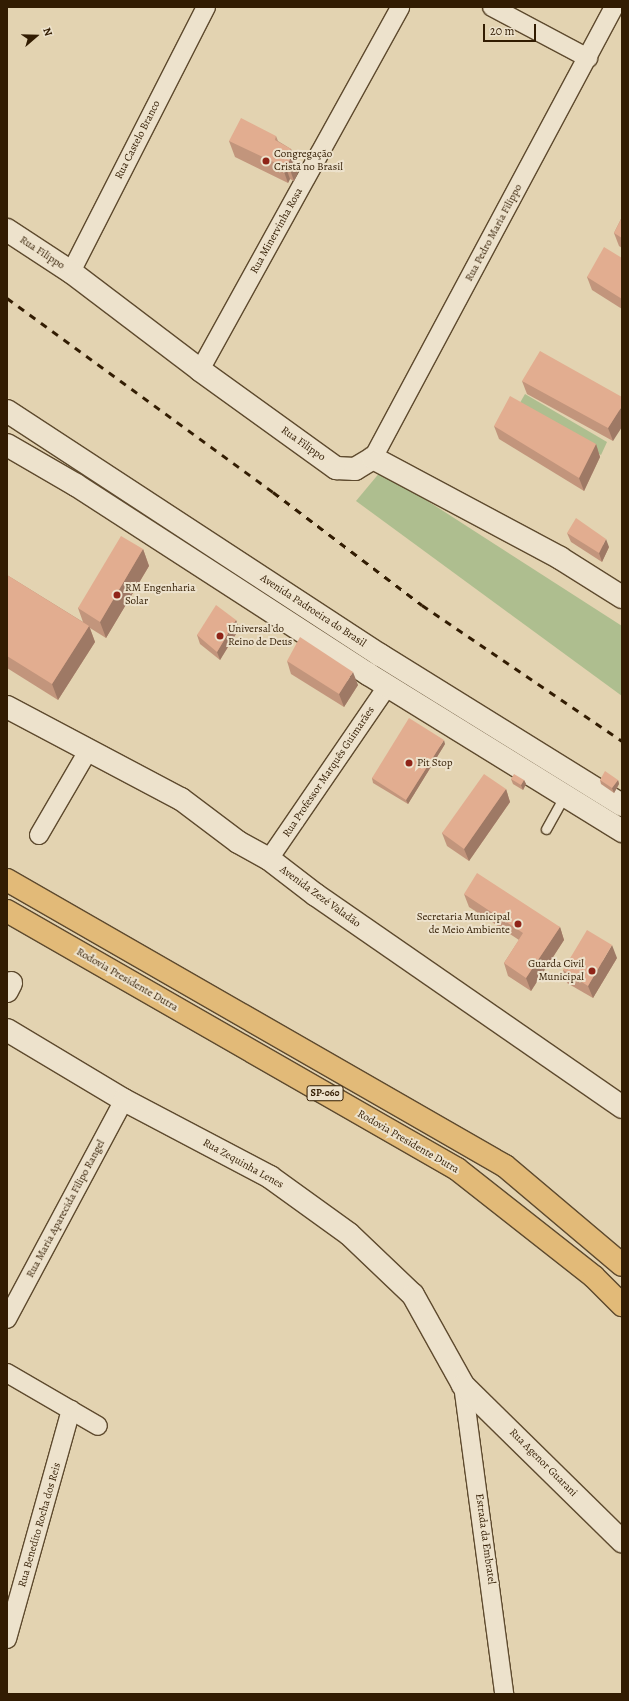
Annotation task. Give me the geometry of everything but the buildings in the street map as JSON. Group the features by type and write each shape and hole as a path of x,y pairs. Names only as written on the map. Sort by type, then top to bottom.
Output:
{"highway":[{"name":"SP-060","path":"7,880 505,1166 622,1265"},
{"name":"Rodovia Presidente Dutra","path":"7,911 457,1169 594,1277 622,1305"}],"street":[{"name":"Rua Castelo Branco","path":"71,272 206,7"},
{"name":"Rua Minervinha Rosa","path":"200,370 400,7"},
{"path":"492,7 588,58"},
{"name":"Rua Pedro Maria Filippo","path":"373,458 614,7"},
{"name":"Rua Filippo","path":"7,230 71,272 200,370 336,468 355,468 373,458"},
{"path":"7,438 15,431 12,414"},
{"name":"Avenida Padroeira do Brasil","path":"12,414 380,655 622,805"},
{"name":"Avenida Padroeira do Brasil","path":"7,445 76,485 388,685 622,831"},
{"path":"373,458 560,558 622,598"},
{"name":"Rua Professor Marquês Guimarães","path":"269,859 388,685"},
{"name":"Avenida Zezé Valadão","path":"7,707 181,799 238,842 269,859 316,895 622,1107"},
{"path":"39,835 89,749"},
{"name":"Rua Zequinha Lenes","path":"7,1030 124,1100 270,1177 349,1234 413,1295 463,1384"},
{"name":"Rua Maria Aparecida Filipo Rangel","path":"7,1319 124,1100"},
{"path":"7,1373 98,1426"},
{"name":"Rua Agenor Guarani","path":"463,1384 622,1541"},
{"name":"Estrada da Embratel","path":"463,1384 504,1694"},
{"name":"Rua Benedito Rocha dos Reis","path":"7,1639 10,1615 71,1410"}],"lane":[{"path":"546,828 565,795"}],"green space":[{"path":"525,394 607,442 601,455 517,408"},
{"path":"381,471 622,626 622,696 356,501"},
{"path":"109,491 375,658 371,664 106,496"}],"railway":[{"path":"7,298 273,492 422,605 622,741"}],"place":[{"name":"Congregação Cristã no Brasil","path":"266,161"},
{"name":"RM Engenharia Solar","path":"117,595"},
{"name":"Universal do Reino de Deus","path":"220,636"},
{"name":"Pit Stop","path":"409,763"},
{"name":"Secretaria Municipal de Meio Ambiente","path":"518,924"},
{"name":"Guarda Civil Municipal","path":"592,971"}]}
